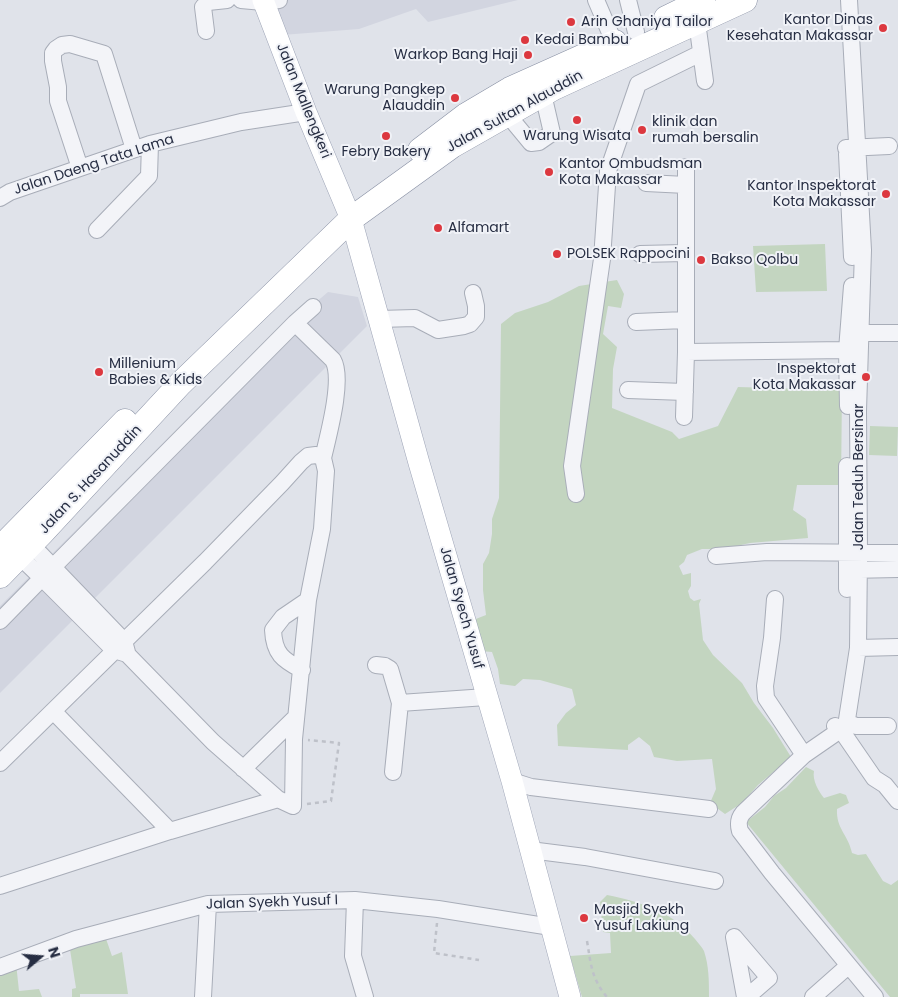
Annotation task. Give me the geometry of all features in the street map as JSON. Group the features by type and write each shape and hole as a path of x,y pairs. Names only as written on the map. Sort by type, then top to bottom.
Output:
{"highway":[{"name":"Jalan Sultan Alauddin","path":"174,380 199,346 348,209 466,115 510,89 636,32 697,10 745,0"},
{"name":"Jalan Sultan Alauddin","path":"348,209 507,114 697,10"},
{"name":"Jalan S. Hasanuddin","path":"0,576 15,544 174,380"}],"main road":[{"name":"Jalan Mallengkeri","path":"268,1 306,112 348,209"},
{"name":"Jalan Syech Yusuf","path":"348,209 486,697 512,781 570,997"}],"street":[{"path":"206,32 203,7 208,2 227,0"},
{"path":"241,0 268,1"},
{"path":"596,0 614,42"},
{"path":"628,0 636,32"},
{"name":"Jalan Teduh Bersinar","path":"837,0 848,66"},
{"name":"Jalan Teduh Bersinar","path":"840,727 858,648 853,562 847,350 862,311 863,250 852,147 848,66 848,0"},
{"path":"697,10 705,81"},
{"path":"80,168 58,101 58,87 53,62 53,53 56,48 70,44 104,54 134,149"},
{"path":"576,494 572,466 602,259 608,171 638,84 701,52"},
{"path":"507,114 531,143 539,142 552,133 543,94"},
{"name":"Jalan Daeng Tata Lama","path":"0,198 10,192 150,144 240,122 306,112"},
{"path":"97,230 149,176 150,144"},
{"path":"852,147 889,146"},
{"path":"684,417 686,167"},
{"path":"646,183 686,185"},
{"path":"640,254 685,253"},
{"path":"379,319 415,318 438,330 464,326 470,324 476,317 473,293"},
{"path":"0,620 313,307"},
{"path":"636,322 685,320"},
{"path":"285,802 302,670 308,600 322,529 326,471 323,458 337,379 336,365 333,360 295,323"},
{"path":"854,333 898,333"},
{"name":"Jalan Teduh Bersinar","path":"840,727 853,562 858,411 854,333"},
{"path":"686,352 847,350"},
{"path":"628,390 685,392"},
{"path":"0,763 122,648 301,462 313,455 323,458"},
{"path":"15,544 47,573 213,742 285,802"},
{"name":"Jalan Teduh Bersinar","path":"716,556 768,552 853,562"},
{"path":"853,562 898,553"},
{"path":"853,562 898,569"},
{"path":"775,599 765,686 766,698 804,755"},
{"path":"302,670 283,659 279,654 275,647 274,630 283,617 308,600"},
{"path":"858,648 898,647"},
{"path":"376,665 385,666 390,669 400,703 393,772"},
{"path":"400,703 486,697"},
{"path":"53,711 170,831"},
{"path":"244,769 296,717"},
{"path":"875,997 740,831 739,821 743,813 804,755 840,727 888,726"},
{"path":"840,727 882,769 885,785 898,801"},
{"path":"512,781 531,787 710,809"},
{"path":"0,886 170,831 285,802"},
{"path":"530,850 585,857 715,881"},
{"path":"355,900 353,956 365,997"},
{"name":"Jalan Syekh Yusuf I","path":"0,966 76,939 208,904 355,900 438,909 551,927"},
{"path":"204,997 208,904"},
{"path":"812,997 848,966"}],"path":[{"path":"285,802 331,801 339,743 294,739"},
{"path":"438,909 434,953 480,960"},
{"path":"587,941 590,963 597,986 607,997"}],"shaded area":[{"path":"269,0 518,0 428,22 416,9 359,29 282,35"},
{"path":"328,292 358,297 367,326 0,693 0,606 233,373"}],"green space":[{"path":"825,244 827,291 756,292 753,246"},
{"path":"617,280 624,294 621,308 608,306 603,334 617,347 613,369 612,408 672,432 679,439 718,426 738,387 842,390 841,485 797,485 793,510 806,519 808,538 750,543 723,549 702,549 687,555 684,562 679,566 683,575 691,573 691,586 688,591 690,598 694,601 701,599 699,604 703,640 713,655 742,683 791,757 758,785 742,803 725,814 710,803 716,789 712,759 677,761 654,757 650,746 639,737 628,745 628,750 558,746 557,725 566,713 576,705 572,689 540,680 523,679 515,686 500,684 498,669 492,652 480,651 468,622 486,615 483,590 483,564 489,553 492,519 499,498 501,324 515,313 548,302 579,286"},
{"path":"870,426 898,427 897,456 869,455"},
{"path":"806,767 814,771 815,782 824,798 840,793 846,795 849,803 837,809 837,816 852,853 858,855 866,854 883,881 891,885 898,880 898,997 890,997 746,822 765,807 774,796 786,788"},
{"path":"607,895 644,905 666,915 677,922 695,939 706,957 709,997 582,997 570,956 611,953 610,933 603,932 600,902"},
{"path":"105,936 112,956 122,952 128,994 80,994 80,997 72,997 72,989 76,988 69,943"},
{"path":"16,963 19,991 39,989 42,997 0,997 0,970"}],"place":[{"name":"Arin Ghaniya Tailor","path":"571,22"},
{"name":"Kantor Dinas Kesehatan Makassar","path":"883,28"},
{"name":"Kedai Bambu","path":"525,40"},
{"name":"Warkop Bang Haji","path":"528,55"},
{"name":"Warung Pangkep Alauddin","path":"455,98"},
{"name":"Warung Wisata","path":"577,120"},
{"name":"klinik dan rumah bersalin","path":"642,130"},
{"name":"Febry Bakery","path":"386,136"},
{"name":"Kantor Ombudsman Kota Makassar","path":"549,172"},
{"name":"Kantor Inspektorat Kota Makassar","path":"886,194"},
{"name":"Alfamart","path":"438,228"},
{"name":"POLSEK Rappocini","path":"557,254"},
{"name":"Bakso Qolbu","path":"701,260"},
{"name":"Millenium Babies & Kids","path":"99,372"},
{"name":"Inspektorat Kota Makassar","path":"866,377"},
{"name":"Masjid Syekh Yusuf Lakiung","path":"584,918"}]}
